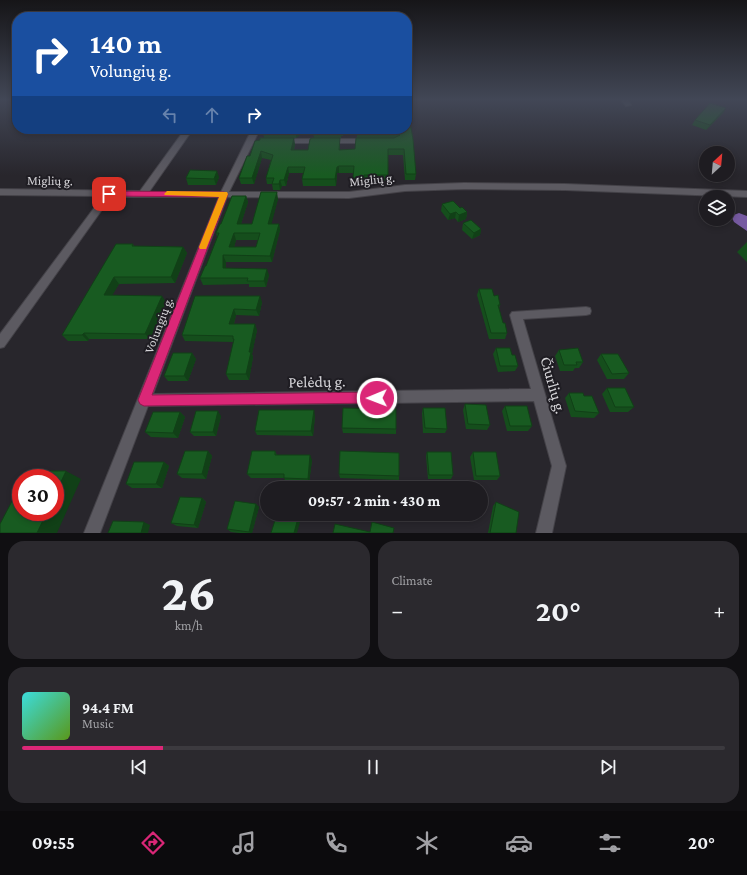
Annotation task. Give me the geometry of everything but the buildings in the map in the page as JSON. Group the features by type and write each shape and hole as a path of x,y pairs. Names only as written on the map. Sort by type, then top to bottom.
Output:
{"street":[{"path":"143,194 185,134"},
{"name":"Volungių g.","path":"92,533 224,194 254,141 255,134"},
{"path":"273,141 379,141"},
{"name":"Miglių g.","path":"0,192 349,195 405,188 464,186 565,187 747,194"},
{"path":"0,343 109,194"},
{"name":"Čiurlių g.","path":"544,533 558,466 516,315 586,311"},
{"name":"Pelėdų g.","path":"144,400 539,395"}],"shaded area":[{"path":"739,213 747,216 747,231 735,223 735,214"}],"slow traffic":[{"path":"167,194 224,194 203,247"}],"route":[{"path":"109,194 224,194 144,400 377,398"}]}
